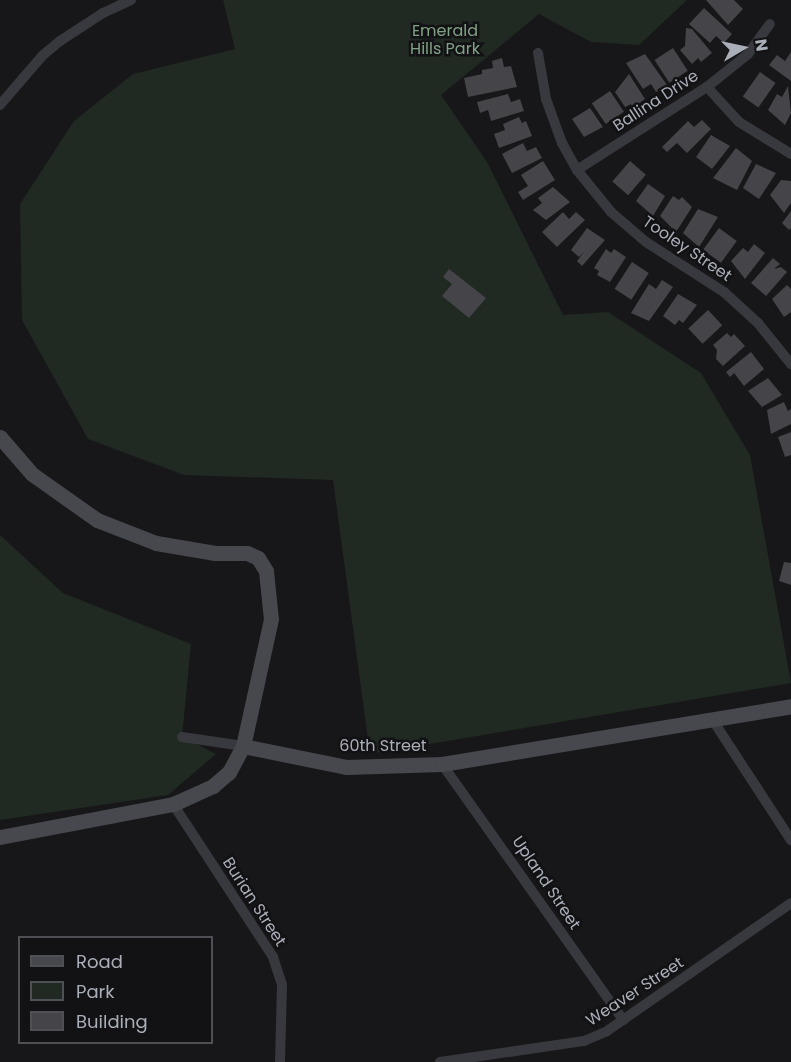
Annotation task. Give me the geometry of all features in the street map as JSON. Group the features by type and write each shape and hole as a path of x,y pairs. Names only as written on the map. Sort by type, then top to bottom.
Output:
{"street":[{"path":"0,105 51,48 93,18 131,0"},
{"name":"Ballina Drive","path":"577,170 707,87 748,54 771,24"},
{"name":"Tooley Street","path":"538,53 546,99 577,170 611,212 646,242 724,292 758,323 791,364"},
{"path":"707,87 739,122 791,154"},
{"path":"0,437 32,474 97,520 156,543 215,553 247,553 263,563 271,619 243,746 230,772 213,786 173,804 0,837"},
{"name":"60th Street","path":"243,746 346,767 442,764 791,706"},
{"path":"712,719 791,840"},
{"path":"182,737 243,746"},
{"name":"Upland Street","path":"442,764 623,1020"},
{"name":"Burian Street","path":"173,804 273,957 282,985 280,1062"},
{"name":"Weaver Street","path":"440,1062 585,1041 623,1020 791,903"}],"green space":[{"name":"Emerald Hills Park","path":"223,0 687,0 639,45 591,42 539,14 441,95 487,162 563,315 608,312 701,373 750,455 791,683 370,754 333,480 184,475 88,439 22,320 20,204 74,121 133,74 235,49"},
{"path":"0,535 63,593 191,644 182,737 216,754 168,795 0,820"}],"building":[{"path":"706,0 734,0 743,9 728,25"},
{"path":"704,8 732,34 724,43 716,36 710,43 689,24"},
{"path":"686,28 692,29 712,53 701,62 698,58 692,64 680,50 685,46"},
{"path":"673,48 688,71 669,83 655,60"},
{"path":"791,52 791,81 769,65 777,55 785,61"},
{"path":"645,54 667,85 656,92 651,84 643,89 626,63"},
{"path":"502,58 504,67 511,66 517,87 468,97 464,78 482,74 482,70 493,68 492,61"},
{"path":"760,72 776,83 758,107 743,97"},
{"path":"629,74 645,99 633,108 631,104 625,107 615,92"},
{"path":"788,86 791,113 785,125 768,110 777,94 782,97"},
{"path":"610,91 624,112 606,124 592,103"},
{"path":"508,94 511,102 520,99 524,111 491,121 488,110 480,113 477,102"},
{"path":"590,108 603,127 584,137 572,119"},
{"path":"519,117 522,123 526,121 532,136 499,148 494,134 505,130 503,124"},
{"path":"702,120 711,129 687,153 677,143 667,152 662,147 688,121 694,127"},
{"path":"711,135 730,146 712,169 696,157"},
{"path":"523,143 527,151 536,147 542,158 512,173 502,154"},
{"path":"736,148 752,161 737,190 713,178"},
{"path":"543,161 555,180 523,200 518,192 528,186 521,175"},
{"path":"630,161 646,175 628,195 612,181"},
{"path":"756,164 776,173 759,199 743,188"},
{"path":"781,180 791,181 791,203 784,213 770,195"},
{"path":"648,184 665,196 653,216 636,201"},
{"path":"553,187 570,202 546,220 533,210 542,203 538,198"},
{"path":"673,196 679,200 682,197 692,207 676,232 660,216"},
{"path":"698,209 718,217 699,247 683,233"},
{"path":"791,211 791,228 789,230 782,223"},
{"path":"563,212 569,219 576,212 585,220 557,247 542,232"},
{"path":"587,228 605,240 582,266 577,261 584,252 579,257 571,250"},
{"path":"719,228 737,241 721,263 703,250"},
{"path":"754,244 765,253 745,279 731,261 743,248 748,252"},
{"path":"606,249 611,253 614,249 626,257 610,282 597,275 599,271 594,268"},
{"path":"773,258 780,264 774,269 781,267 787,272 766,296 751,283"},
{"path":"632,262 649,273 631,300 615,289"},
{"path":"449,269 486,298 469,318 442,296 452,284 443,277"},
{"path":"662,280 673,287 649,321 631,313 649,284 656,289"},
{"path":"787,285 791,289 791,312 784,317 772,299"},
{"path":"678,294 697,305 683,323 679,320 675,325 663,316"},
{"path":"708,310 722,325 703,344 688,328"},
{"path":"727,333 731,337 734,334 745,346 723,366 716,359 717,350 713,345"},
{"path":"751,352 764,369 744,386 734,373 730,377 726,372"},
{"path":"768,378 782,395 762,407 748,391"},
{"path":"784,402 788,411 791,409 791,424 771,434 767,410"},
{"path":"791,432 791,455 785,457 778,437"},
{"path":"784,562 791,563 791,585 779,581"}]}
